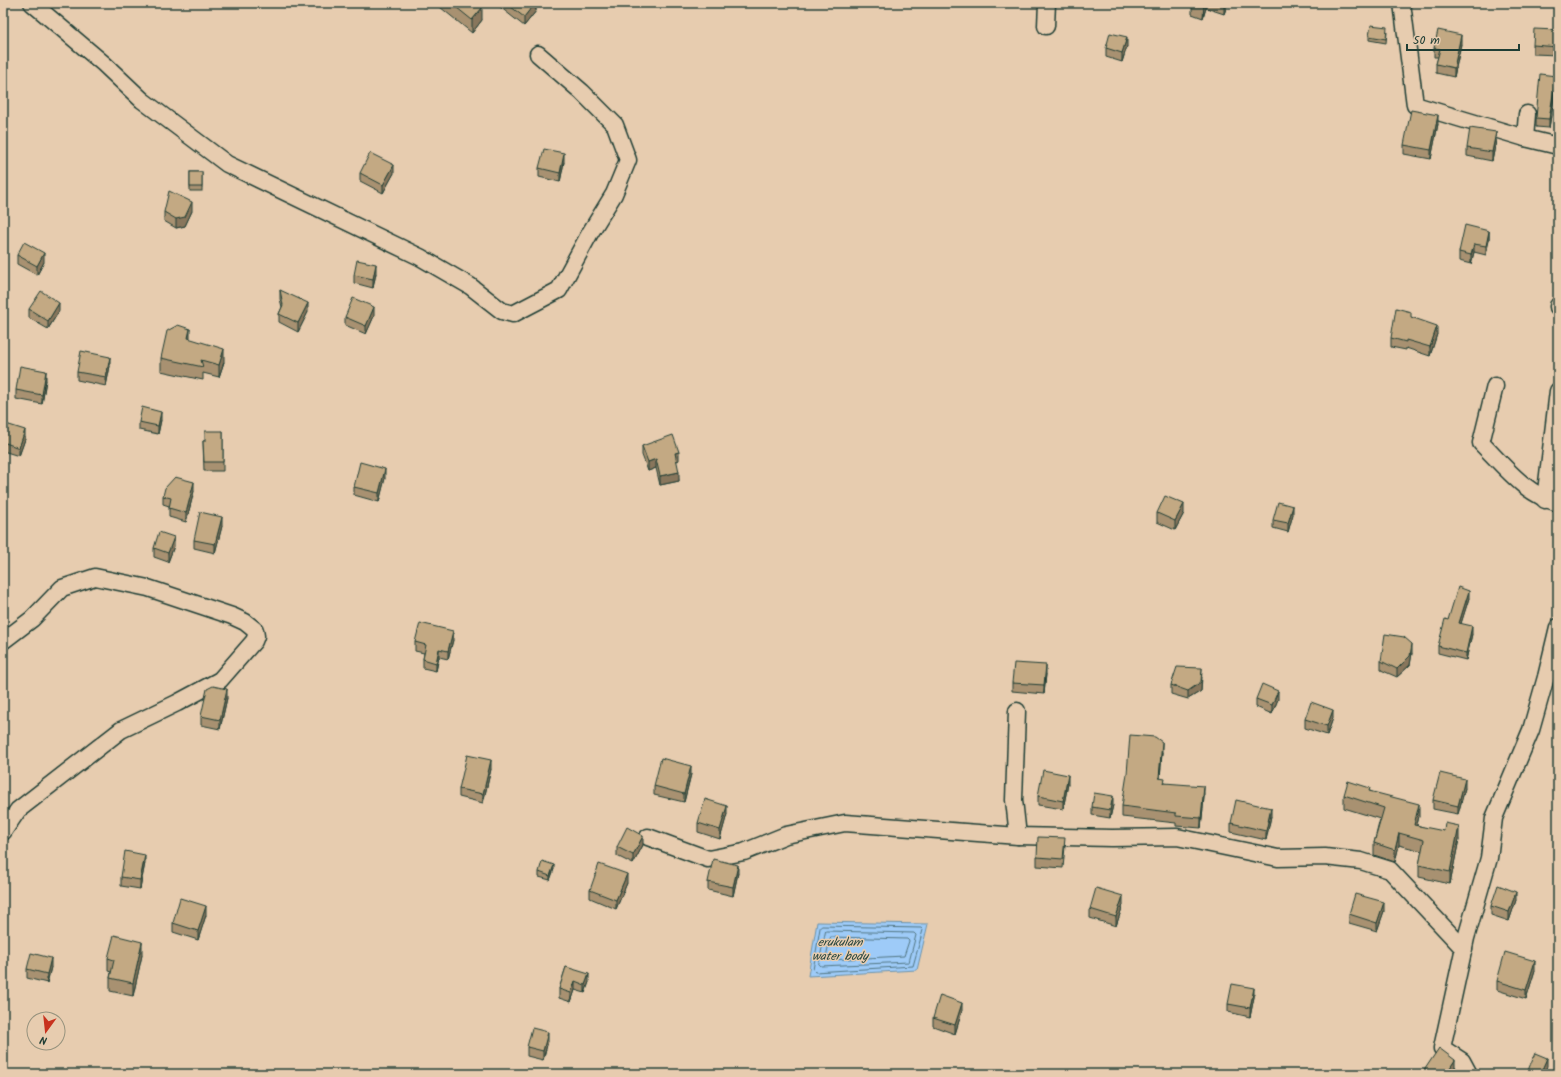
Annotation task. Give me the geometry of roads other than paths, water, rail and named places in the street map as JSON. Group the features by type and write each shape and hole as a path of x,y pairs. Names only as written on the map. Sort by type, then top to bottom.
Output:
{"street":[{"path":"32,3 104,64 142,100 226,164 420,257 470,286 502,311 513,314 559,290 590,233 614,194 628,160 615,125 582,92 538,54"},
{"path":"1046,26 1047,3"},
{"path":"1402,3 1415,105 1525,138 1558,146"},
{"path":"1525,138 1527,114"},
{"path":"1495,386 1481,443 1519,481 1552,501 1558,391"},
{"path":"3,641 32,620 62,588 95,577 148,588 232,616 245,622 255,630 256,636 254,641 220,680 178,703 121,730 18,810 3,832"},
{"path":"1469,1074 1462,1061 1442,1048 1464,949 1489,858 1494,818 1531,730 1558,627"},
{"path":"1017,710 1014,800 1018,836"},
{"path":"648,837 708,859 744,852 786,835 845,823 1018,836 1112,838 1177,836 1278,858 1325,857 1361,861 1390,870 1464,949"}],"water":[{"name":"erukulam water body","path":"817,922 928,924 917,970 808,976"}]}
